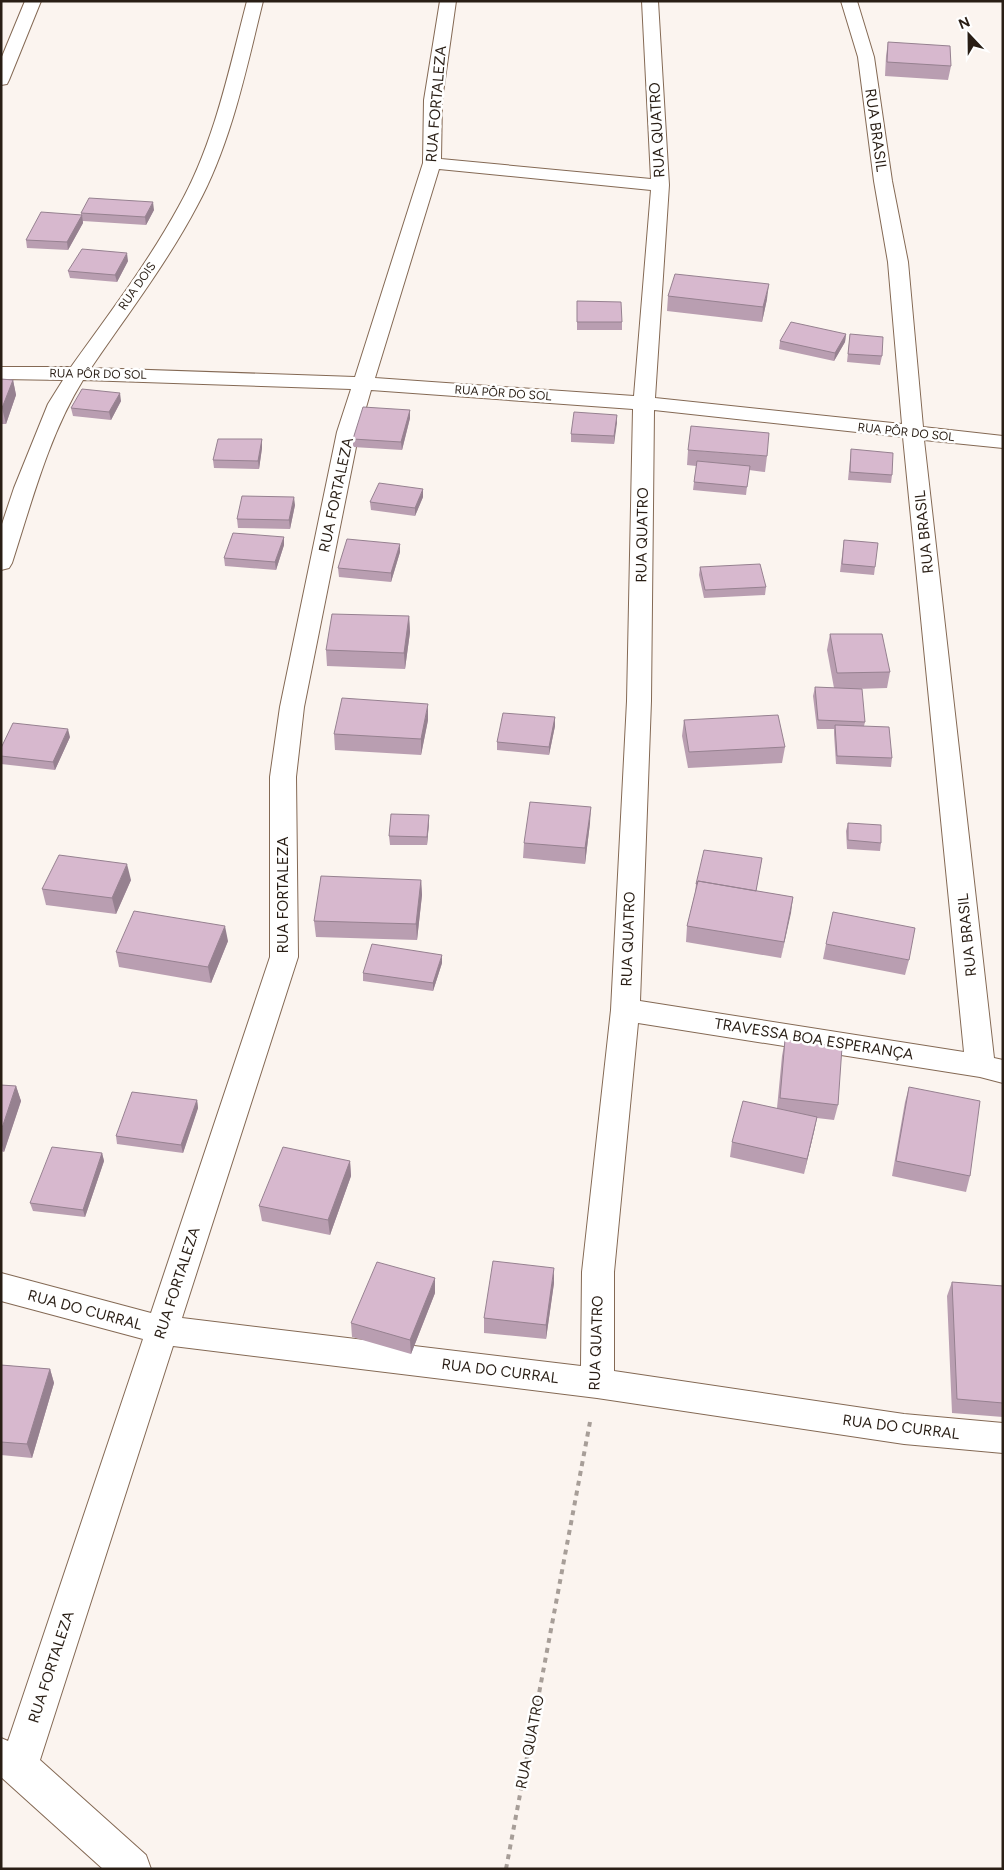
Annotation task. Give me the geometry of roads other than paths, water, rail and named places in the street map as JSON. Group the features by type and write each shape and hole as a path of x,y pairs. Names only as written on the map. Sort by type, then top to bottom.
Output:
{"street":[{"path":"1,80 33,1"},
{"name":"RUA DOIS","path":"1,563 25,488 55,412 77,373 160,253 189,205 224,122 254,1"},
{"name":"RUA FORTALEZA","path":"10,1761 162,1330 284,957 283,777 292,707 348,432 432,163 433,100 448,1"},
{"name":"RUA QUATRO","path":"597,1383 598,1272 625,1010 639,701 644,403 660,185 650,1"},
{"name":"RUA BRASIL","path":"849,1 866,57 883,181 898,262 913,433 992,1069"},
{"path":"432,163 660,185"},
{"name":"RUA PÔR DO SOL","path":"1,373 77,373 364,382 644,403 1003,442"},
{"name":"TRAVESSA BOA ESPERANÇA","path":"625,1010 992,1069"},
{"name":"RUA DO CURRAL","path":"1,1288 162,1330 597,1383 904,1429 1003,1438"},
{"path":"10,1761 132,1869"}]}
